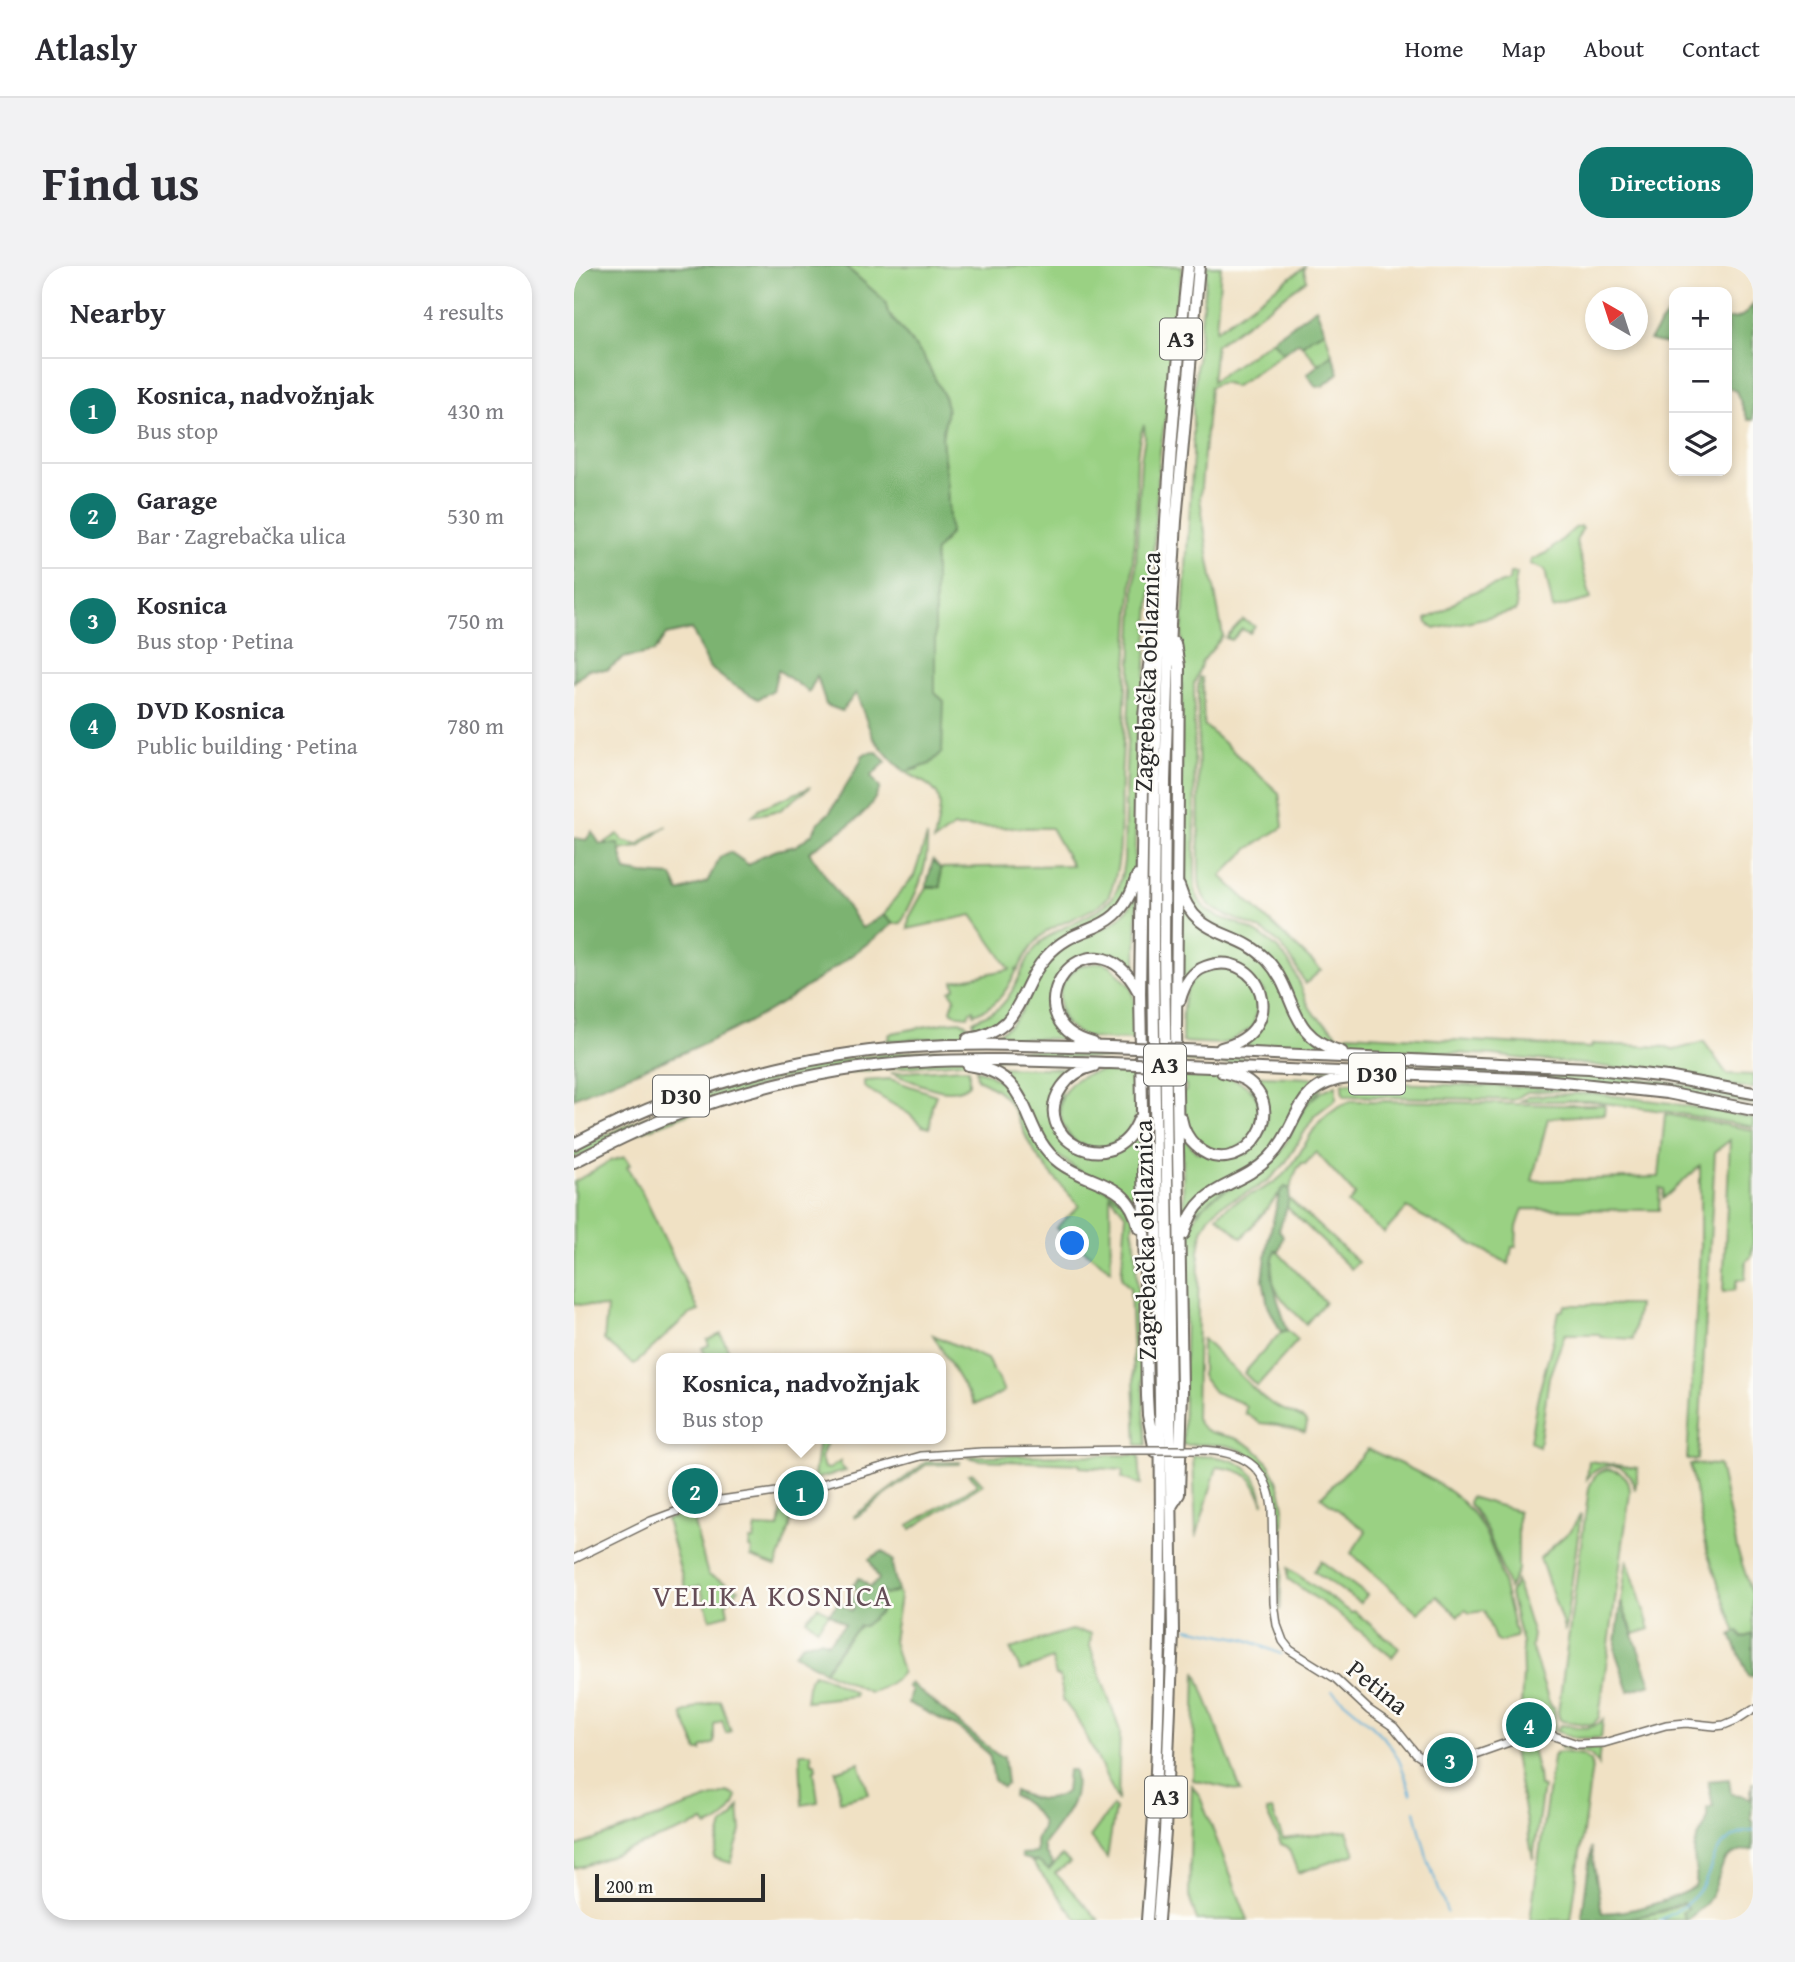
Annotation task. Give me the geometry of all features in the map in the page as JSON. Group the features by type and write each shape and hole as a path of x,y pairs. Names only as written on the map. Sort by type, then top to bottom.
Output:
{"highway":[{"name":"Zagrebačka obilaznica","path":"1147,1920 1158,1744 1161,1591 1153,946 1155,791 1161,603 1174,413 1188,266"},
{"name":"Zagrebačka obilaznica","path":"1158,1920 1174,1633 1164,947 1165,781 1170,624 1184,419 1199,266"},
{"path":"1160,1482 1155,1470 1156,1453 1148,1415 1140,993 1144,717 1155,611 1161,603"},
{"path":"1170,624 1175,631 1179,666 1176,1030 1182,1390 1179,1494 1172,1505"},
{"path":"914,1047 925,1042 978,1038 1002,1026 1019,1006 1046,956 1121,911 1133,891 1141,860"},
{"path":"1176,874 1183,896 1196,917 1208,927 1265,957 1275,969 1297,1018 1306,1031 1327,1047 1350,1056"},
{"path":"1110,1047 1080,1040 1060,1021 1054,1004 1059,979 1076,963 1100,958 1117,964 1125,971 1140,993"},
{"path":"1176,1030 1184,987 1196,972 1220,963 1240,968 1254,980 1259,989 1263,1010 1259,1022 1252,1033 1242,1041 1209,1051"},
{"name":"D30","path":"574,1144 620,1121 705,1087 793,1063 914,1047 980,1044 1350,1056 1589,1068 1667,1077 1753,1093"},
{"name":"D30","path":"574,1162 665,1119 748,1092 828,1073 918,1062 986,1060 1110,1063 1544,1080 1667,1093 1753,1110"},
{"path":"918,1062 927,1067 978,1066 1001,1076 1018,1093 1037,1136 1059,1163 1105,1183 1124,1196 1134,1211 1140,1235 1144,1240"},
{"path":"1110,1063 1087,1068 1064,1084 1056,1100 1057,1126 1067,1139 1081,1149 1097,1152 1109,1150 1126,1140 1135,1129 1141,1113"},
{"path":"1177,1095 1182,1122 1188,1137 1199,1150 1225,1157 1252,1145 1264,1120 1264,1110 1258,1094 1246,1080 1210,1067"},
{"path":"1181,1247 1188,1222 1197,1205 1212,1192 1254,1171 1272,1155 1307,1096 1323,1085 1334,1080 1360,1078 1522,1084 1544,1080"}],"street":[{"name":"Petina","path":"574,1559 651,1521 685,1508 811,1487 921,1456 974,1452 1226,1452 1236,1454 1251,1463 1269,1491 1272,1508 1274,1603 1277,1625 1283,1641 1290,1650 1335,1678 1369,1710 1394,1727 1416,1754 1431,1764 1444,1765 1515,1740 1538,1735 1553,1736 1577,1744 1604,1743 1666,1725 1724,1725 1753,1709"}],"green space":[{"path":"574,266 845,266 885,301 888,313 923,356 944,396 947,409 942,438 950,533 935,552 935,693 944,701 942,752 930,764 905,772 873,738 856,693 842,711 826,705 817,676 809,692 778,670 773,690 758,699 709,667 692,629 666,635 654,652 623,658 607,670 588,669 574,682"},
{"path":"845,266 1182,266 1160,452 1134,878 1120,908 1058,944 1010,1016 976,1035 973,1021 1001,1006 1012,991 1029,957 1041,942 1106,904 1113,897 1120,880 1124,861 1126,769 1144,425 1137,457 1120,838 1114,881 1109,895 1099,905 1052,928 1037,940 994,1003 974,1014 973,1010 968,1016 959,1015 951,1010 955,998 950,991 955,988 953,981 1010,969 972,915 908,929 909,918 926,887 941,887 940,868 1072,865 1051,828 954,827 934,841 939,798 929,785 905,772 918,769 944,702 935,693 935,551 950,533 942,438 947,409 944,396 923,356 888,313 885,301"},
{"path":"1207,266 1221,266 1216,330 1305,267 1307,280 1216,345 1212,381 1272,340 1283,353 1234,387 1222,383 1210,387 1200,498 1223,636 1202,662 1194,684 1195,890 1207,910 1256,932 1281,952 1292,968 1312,1011 1337,1034 1337,1046 1316,1036 1301,1017 1284,978 1226,932 1202,917 1187,894 1183,875 1182,632 1193,455 1193,398"},
{"path":"1753,304 1753,420 1748,420 1736,391 1732,389 1732,318 1748,311"},
{"path":"1316,308 1325,331 1302,345 1299,342 1283,353 1272,340"},
{"path":"1669,313 1669,345 1649,340"},
{"path":"1325,331 1332,354 1318,364 1302,345"},
{"path":"1332,354 1339,373 1323,386 1316,387 1307,374"},
{"path":"1580,526 1582,529 1576,541 1591,599 1553,609 1545,570 1530,564 1531,560 1548,552"},
{"path":"1510,573 1517,573 1514,588 1517,608 1515,611 1435,629 1427,623 1426,619 1444,611 1465,595 1509,581"},
{"path":"1243,620 1255,626 1250,633 1242,629 1232,640 1226,638"},
{"path":"1199,677 1202,678 1204,725 1279,793 1283,827 1248,849 1221,876 1321,970 1305,984 1289,956 1273,938 1214,909 1202,892 1199,879"},
{"path":"877,752 886,762 871,776 880,788 875,799 859,817 809,852 862,928 884,915 893,924 819,978 741,1026 700,1046 574,1098 574,838 586,840 592,832 600,844 618,844 626,871 672,876 679,892 707,882 720,857 730,852 749,865 777,850 796,846 812,834 819,822 830,812 862,756"},
{"path":"811,787 780,810 752,816 760,808"},
{"path":"667,826 639,847 620,850 618,844 603,844 618,834 623,841 638,845"},
{"path":"927,836 924,870 916,891 901,923 893,924 884,915 914,876"},
{"path":"933,860 940,868 941,887 926,887"},
{"path":"1135,898 1136,980 1127,968 1116,960 1089,955 1051,995 1071,1039 990,1038 1015,1020 1039,975 1056,954 1119,918"},
{"path":"1182,900 1266,965 1326,1050 1242,1046 1262,1023 1264,991 1228,961 1181,982"},
{"path":"1101,962 1110,965 1131,987 1135,1040 1085,1036 1071,1028 1061,1013 1060,994 1066,977 1079,966"},
{"path":"1232,968 1249,980 1257,992 1253,1027 1229,1042 1182,1042 1184,1002 1190,984 1204,971"},
{"path":"960,1021 968,1025 969,1036 885,1041 892,1033"},
{"path":"1349,1034 1591,1048 1592,1044 1667,1047 1675,1050 1704,1042 1727,1074 1753,1075 1753,1089 1593,1065 1493,1055 1344,1048 1344,1036"},
{"path":"931,1050 1136,1053 1136,1060 1026,1056 778,1079 574,1158 574,1151 639,1120 740,1083 810,1065"},
{"path":"1182,1055 1576,1072 1661,1081 1753,1097 1753,1105 1674,1090 1183,1061"},
{"path":"995,1067 1078,1069 1062,1082 1056,1128 1094,1155 1138,1129 1140,1213 1054,1153"},
{"path":"969,1069 969,1084 952,1091 931,1088 891,1073"},
{"path":"976,1069 988,1073 1009,1088 1044,1152 1123,1201 1134,1220 1132,1227 1146,1445 1137,1445 1130,1288 1121,1278 1126,1215 1110,1195 1111,1270 1062,1234 1056,1228 1079,1206 1033,1150 1007,1100 990,1085 977,1079"},
{"path":"1103,1071 1136,1073 1136,1115 1124,1136 1116,1143 1090,1147 1076,1142 1066,1131 1061,1117 1061,1102 1067,1088 1081,1077"},
{"path":"1183,1075 1228,1078 1247,1087 1259,1105 1256,1133 1233,1152 1211,1151 1199,1145 1185,1124 1182,1093 1186,1091 1186,1085 1183,1084"},
{"path":"1245,1075 1329,1079 1281,1134 1270,1153 1184,1221 1182,1135 1196,1152 1246,1154 1263,1134 1268,1118"},
{"path":"890,1079 936,1095 932,1105 930,1128 922,1126 909,1114 864,1087 864,1081"},
{"path":"1343,1083 1583,1089 1527,1092 1514,1100 1344,1096"},
{"path":"1336,1085 1336,1099 1315,1115 1284,1165 1271,1178 1221,1205 1209,1217 1202,1231 1199,1252 1196,1418 1208,1431 1247,1444 1264,1458 1275,1476 1284,1508 1280,1611 1276,1501 1267,1474 1259,1463 1232,1447 1183,1445 1187,1243 1192,1223 1200,1210 1210,1200 1246,1181 1272,1162 1309,1102"},
{"path":"1591,1093 1671,1103 1753,1118 1753,1127 1590,1101 1521,1101 1528,1096"},
{"path":"1351,1101 1605,1105 1604,1114 1548,1118 1532,1181 1659,1177 1665,1114 1753,1130 1751,1257 1746,1261 1745,1279 1737,1280 1735,1290 1723,1292 1730,1140 1715,1152 1698,1460 1687,1460 1700,1249 1700,1166 1663,1199 1664,1189 1660,1188 1659,1210 1523,1209 1517,1227 1516,1247 1512,1247 1509,1264 1407,1208 1384,1233 1348,1204 1355,1195 1316,1152 1297,1169 1290,1189 1285,1187 1242,1238 1217,1216 1232,1204 1282,1176 1325,1116"},
{"path":"625,1157 630,1165 627,1167 644,1196 699,1311 688,1315 634,1365 604,1340 607,1308 574,1304 574,1182 610,1161"},
{"path":"1285,1187 1290,1189 1279,1230 1283,1236 1279,1252 1275,1250 1272,1271 1287,1330 1281,1332 1268,1306 1263,1279 1268,1241 1280,1192"},
{"path":"1287,1197 1358,1262 1351,1269 1287,1207"},
{"path":"1275,1249 1325,1302 1306,1324 1282,1299 1273,1283 1271,1273"},
{"path":"1566,1305 1638,1305 1633,1339 1600,1337 1599,1334 1565,1334 1549,1377 1539,1447 1530,1441 1537,1400 1559,1311"},
{"path":"1287,1330 1298,1340 1257,1386 1244,1373 1281,1332"},
{"path":"721,1334 730,1353 704,1353 702,1348 709,1345 707,1340"},
{"path":"933,1335 987,1359 1004,1391 987,1401 974,1404"},
{"path":"1203,1339 1259,1394 1273,1405 1304,1419 1307,1424 1305,1432 1260,1423 1245,1413 1246,1407 1242,1403 1214,1392 1202,1376"},
{"path":"818,1444 826,1444 821,1458 824,1468 829,1469 841,1461 841,1466 846,1471 816,1479 814,1477"},
{"path":"1368,1449 1435,1481 1459,1499 1479,1521 1493,1551 1504,1585 1515,1637 1500,1642 1495,1639 1484,1611 1470,1613 1465,1610 1458,1616 1437,1596 1418,1613 1351,1553 1366,1531 1321,1497"},
{"path":"1139,1455 1141,1485 1122,1478 1123,1470 1080,1467 1080,1464 979,1460 965,1456"},
{"path":"1193,1456 1219,1457 1240,1464 1256,1479 1263,1504 1248,1476 1235,1470 1217,1467 1196,1538"},
{"path":"1589,1461 1638,1468 1635,1490 1628,1474 1616,1466 1601,1468 1587,1479"},
{"path":"926,1462 960,1462 926,1465 855,1518 854,1516"},
{"path":"1690,1464 1719,1465 1737,1549 1753,1596 1753,1634 1742,1638 1736,1633 1708,1555"},
{"path":"1607,1469 1624,1476 1629,1483 1630,1493 1599,1717 1593,1725 1562,1721 1558,1712 1589,1488 1596,1476"},
{"path":"973,1473 983,1484 911,1529 909,1525 975,1486 977,1482 969,1474"},
{"path":"1470,1497 1518,1511 1518,1570 1509,1589 1488,1534 1469,1504"},
{"path":"711,1505 714,1512 694,1523 708,1575 739,1589 726,1603 728,1614 710,1619 700,1586 686,1590 666,1520"},
{"path":"782,1510 791,1515 790,1528 776,1566 751,1557 752,1549 749,1548 750,1540 754,1540 756,1527 779,1528"},
{"path":"1581,1514 1565,1631 1540,1558 1571,1530"},
{"path":"883,1551 893,1561 898,1591 885,1595 881,1590 876,1596 881,1602 880,1612 864,1626 859,1626 824,1671 794,1654 803,1643 821,1640 828,1643 845,1624 829,1613 839,1602 851,1611 855,1605 850,1602 858,1591 853,1586 859,1578 870,1587 879,1580 869,1559"},
{"path":"1627,1559 1650,1629 1634,1634 1621,1602"},
{"path":"1321,1561 1367,1595 1360,1603 1314,1571"},
{"path":"1288,1568 1352,1613 1354,1611 1399,1648 1392,1657 1340,1615 1288,1579"},
{"path":"1516,1581 1533,1635 1531,1646 1551,1708 1554,1707 1555,1725 1552,1731 1542,1729 1541,1719 1520,1721 1522,1643 1510,1594"},
{"path":"881,1590 892,1594 898,1591 900,1596 893,1641 902,1672 887,1685 869,1692 824,1671 859,1626 864,1626"},
{"path":"1621,1602 1651,1684 1629,1691 1615,1651"},
{"path":"818,1606 829,1613 817,1628 806,1619"},
{"path":"1071,1630 1091,1633 1090,1646 1120,1731 1118,1801 1087,1737 1063,1700 1060,1676 1056,1676 1052,1659 1021,1671 1010,1649"},
{"path":"1738,1631 1742,1638 1753,1634 1753,1676 1749,1677 1731,1635"},
{"path":"1196,1671 1241,1791 1193,1780"},
{"path":"814,1674 855,1693 854,1696 806,1701 809,1679"},
{"path":"910,1683 995,1753 1004,1756 1007,1784 1003,1788 994,1780 989,1754 957,1727 908,1703 911,1690 907,1686"},
{"path":"720,1700 731,1731 726,1733 722,1720 714,1724 714,1743 698,1751 682,1714"},
{"path":"1603,1719 1601,1738 1576,1738 1555,1731 1561,1725 1594,1726"},
{"path":"1530,1740 1539,1786 1543,1787 1533,1859 1512,1744"},
{"path":"1559,1743 1578,1748 1600,1748 1598,1765 1587,1753 1561,1748"},
{"path":"1562,1752 1582,1755 1591,1761 1592,1767 1571,1920 1530,1920 1553,1757"},
{"path":"800,1753 811,1753 812,1763 815,1763 818,1802 802,1805"},
{"path":"859,1763 869,1794 840,1801 836,1771"},
{"path":"1068,1770 1074,1770 1075,1792 1068,1810 1043,1845 1053,1864 1049,1870 1038,1862 1022,1858 1021,1854 1036,1853 1036,1841 1042,1824 1030,1808 1013,1796 1014,1791 1040,1799 1060,1796 1066,1792"},
{"path":"1729,1779 1731,1794 1750,1799 1753,1782 1753,1850 1726,1859 1715,1888 1703,1907 1686,1920 1682,1913 1688,1908 1683,1903 1634,1917 1584,1920 1582,1916 1591,1848 1602,1913 1650,1905 1695,1887 1695,1846 1707,1821 1707,1808 1713,1806 1708,1781"},
{"path":"1192,1785 1200,1797 1248,1920 1197,1920 1189,1896"},
{"path":"727,1792 737,1796 735,1802 730,1812 713,1825 707,1827 704,1822 574,1868 574,1847"},
{"path":"739,1806 741,1831 731,1863 714,1858 723,1825 733,1817"},
{"path":"1113,1806 1115,1809 1107,1858 1090,1837"},
{"path":"1272,1810 1283,1839 1347,1831 1355,1854 1298,1873 1288,1847 1281,1844 1266,1811"},
{"path":"1062,1856 1070,1863 1055,1873 1099,1920 1078,1920 1031,1861 1038,1862 1049,1870"},
{"path":"1683,1903 1689,1909 1682,1913 1686,1920 1622,1920 1662,1912"}],"waterway":[{"path":"1187,1628 1245,1639 1281,1654"},
{"path":"1332,1691 1389,1744 1400,1762 1411,1794"},
{"path":"1415,1811 1427,1857 1447,1912"},
{"path":"1660,1920 1678,1910 1699,1891 1716,1853 1724,1843 1735,1836 1753,1831"}],"place":[{"name":"Garage","path":"695,1491"},
{"name":"Kosnica, nadvožnjak","path":"801,1493"},
{"name":"DVD Kosnica","path":"1529,1725"},
{"name":"Kosnica","path":"1450,1760"}],"district":[{"name":"VELIKA KOSNICA","path":"773,1596"}]}
